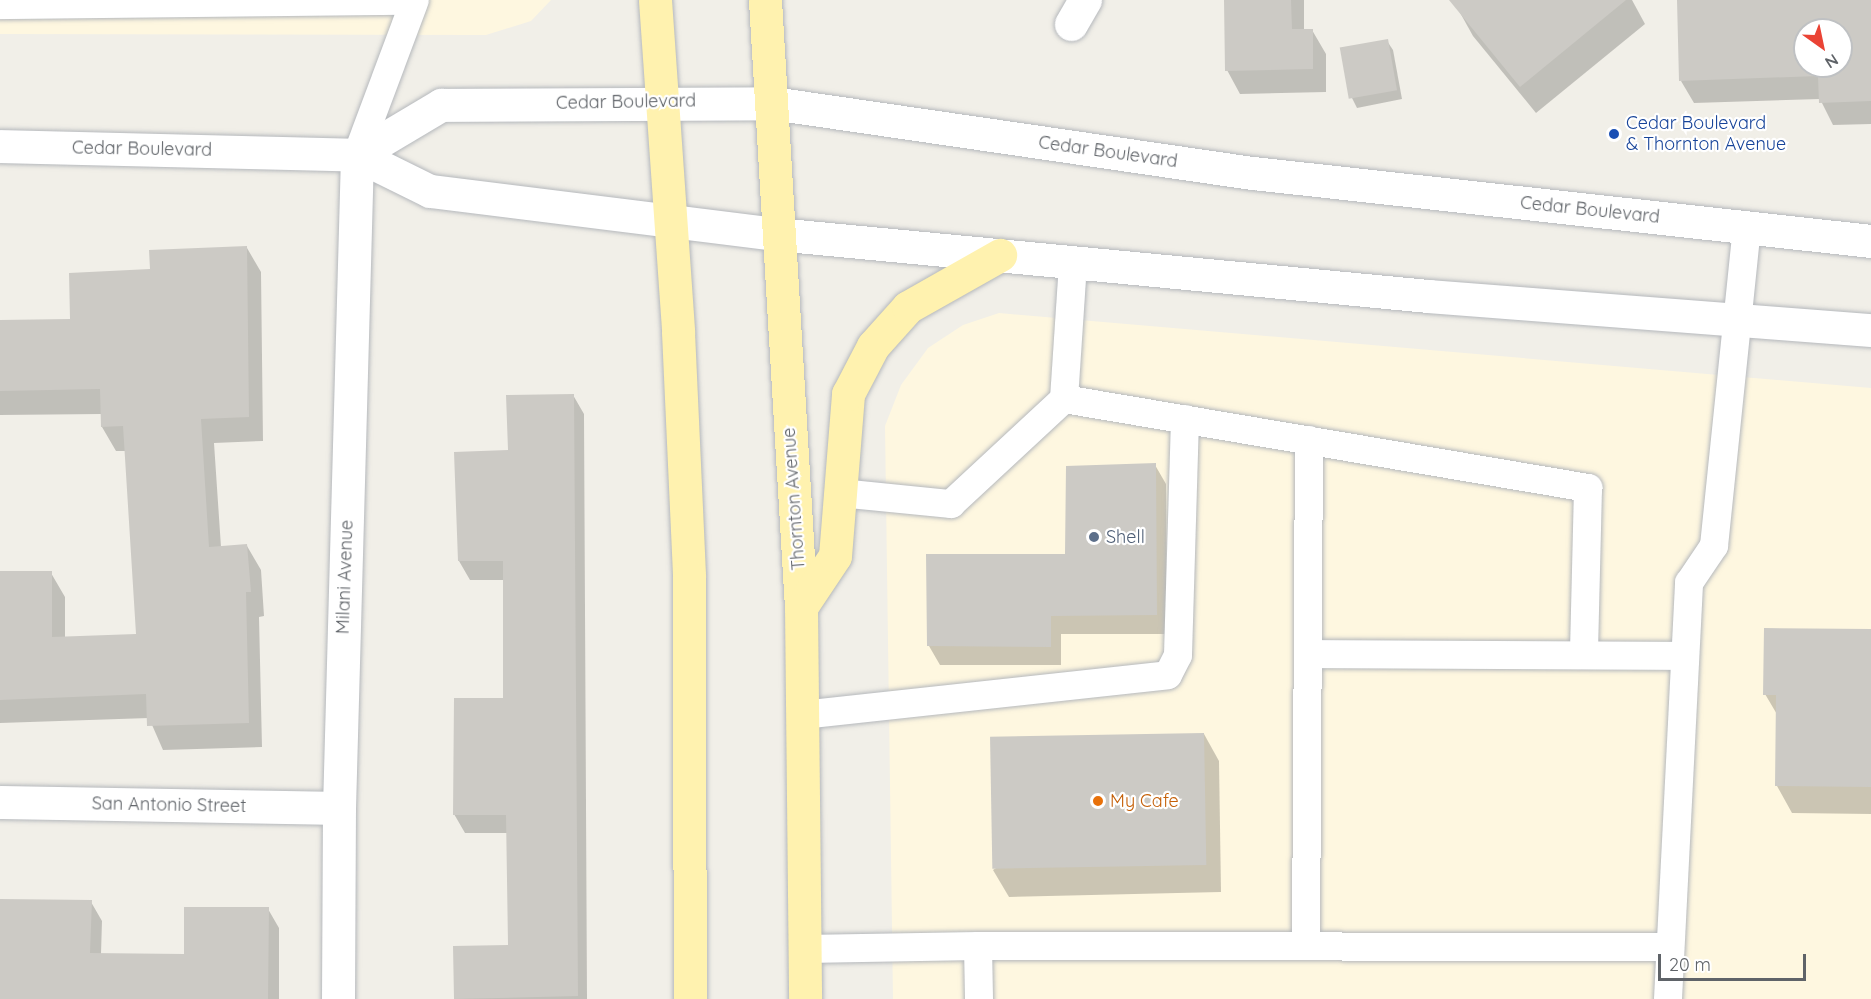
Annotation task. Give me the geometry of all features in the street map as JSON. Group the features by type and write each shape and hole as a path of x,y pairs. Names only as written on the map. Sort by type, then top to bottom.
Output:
{"main road":[{"path":"656,0 689,578 690,999"},
{"name":"Thornton Avenue","path":"765,0 772,103 776,234 801,607 806,999"},
{"name":"Cedar Boulevard","path":"357,155 441,105 662,101 772,103 1253,174 1871,241"},
{"name":"Cedar Boulevard","path":"0,146 357,155 430,191 776,234 1428,296 1871,330"},
{"name":"Milani Avenue","path":"338,999 339,808 357,155"},
{"path":"801,607 835,556 848,394 873,346 908,307 1000,255"},
{"name":"San Antonio Street","path":"0,802 339,808"}],"lane":[{"path":"0,5 414,1 357,155"},
{"path":"1668,999 1689,584 1714,546 1740,320 1747,228"},
{"path":"840,493 951,504 1064,399 1073,262"},
{"path":"1064,399 1588,488 1584,654"},
{"path":"802,715 1168,675 1178,655 1185,419"},
{"path":"1306,945 1309,440"},
{"path":"1309,654 1685,656"},
{"path":"805,949 1306,945 1670,947"},
{"path":"978,946 979,999"}],"shaded area":[{"path":"0,0 551,0 531,21 486,35 0,34"},
{"path":"999,313 1871,388 1871,999 893,999 885,426 901,385 928,348 963,325"}],"building":[{"path":"1224,0 1291,0 1292,29 1313,29 1313,69 1225,71"},
{"path":"1449,0 1626,0 1520,87"},
{"path":"1677,0 1871,0 1871,101 1819,103 1818,78 1853,78 1853,18 1793,18 1793,77 1679,81"},
{"path":"1388,39 1397,90 1349,99 1340,48"},
{"path":"247,246 249,417 201,419 209,547 247,544 251,592 246,592 249,723 147,726 146,694 0,700 0,571 52,571 52,637 136,634 123,426 101,427 100,389 0,391 0,320 70,319 69,273 150,269 149,250"},
{"path":"574,394 578,996 454,999 453,946 508,945 506,815 453,815 454,698 503,698 503,561 458,561 454,452 508,450 506,395"},
{"path":"1156,463 1157,615 1051,616 1051,647 927,646 926,554 1065,554 1066,466"},
{"path":"1764,628 1871,629 1871,787 1775,786 1776,695 1763,695"},
{"name":"My Cafe","path":"1204,733 1206,865 992,869 990,737"},
{"path":"0,899 92,900 90,953 184,954 184,907 269,907 268,999 0,999"}],"place":[{"name":"Cedar Boulevard & Thornton Avenue","path":"1614,134"},
{"name":"Shell","path":"1094,537"},
{"name":"My Cafe","path":"1098,801"}]}
